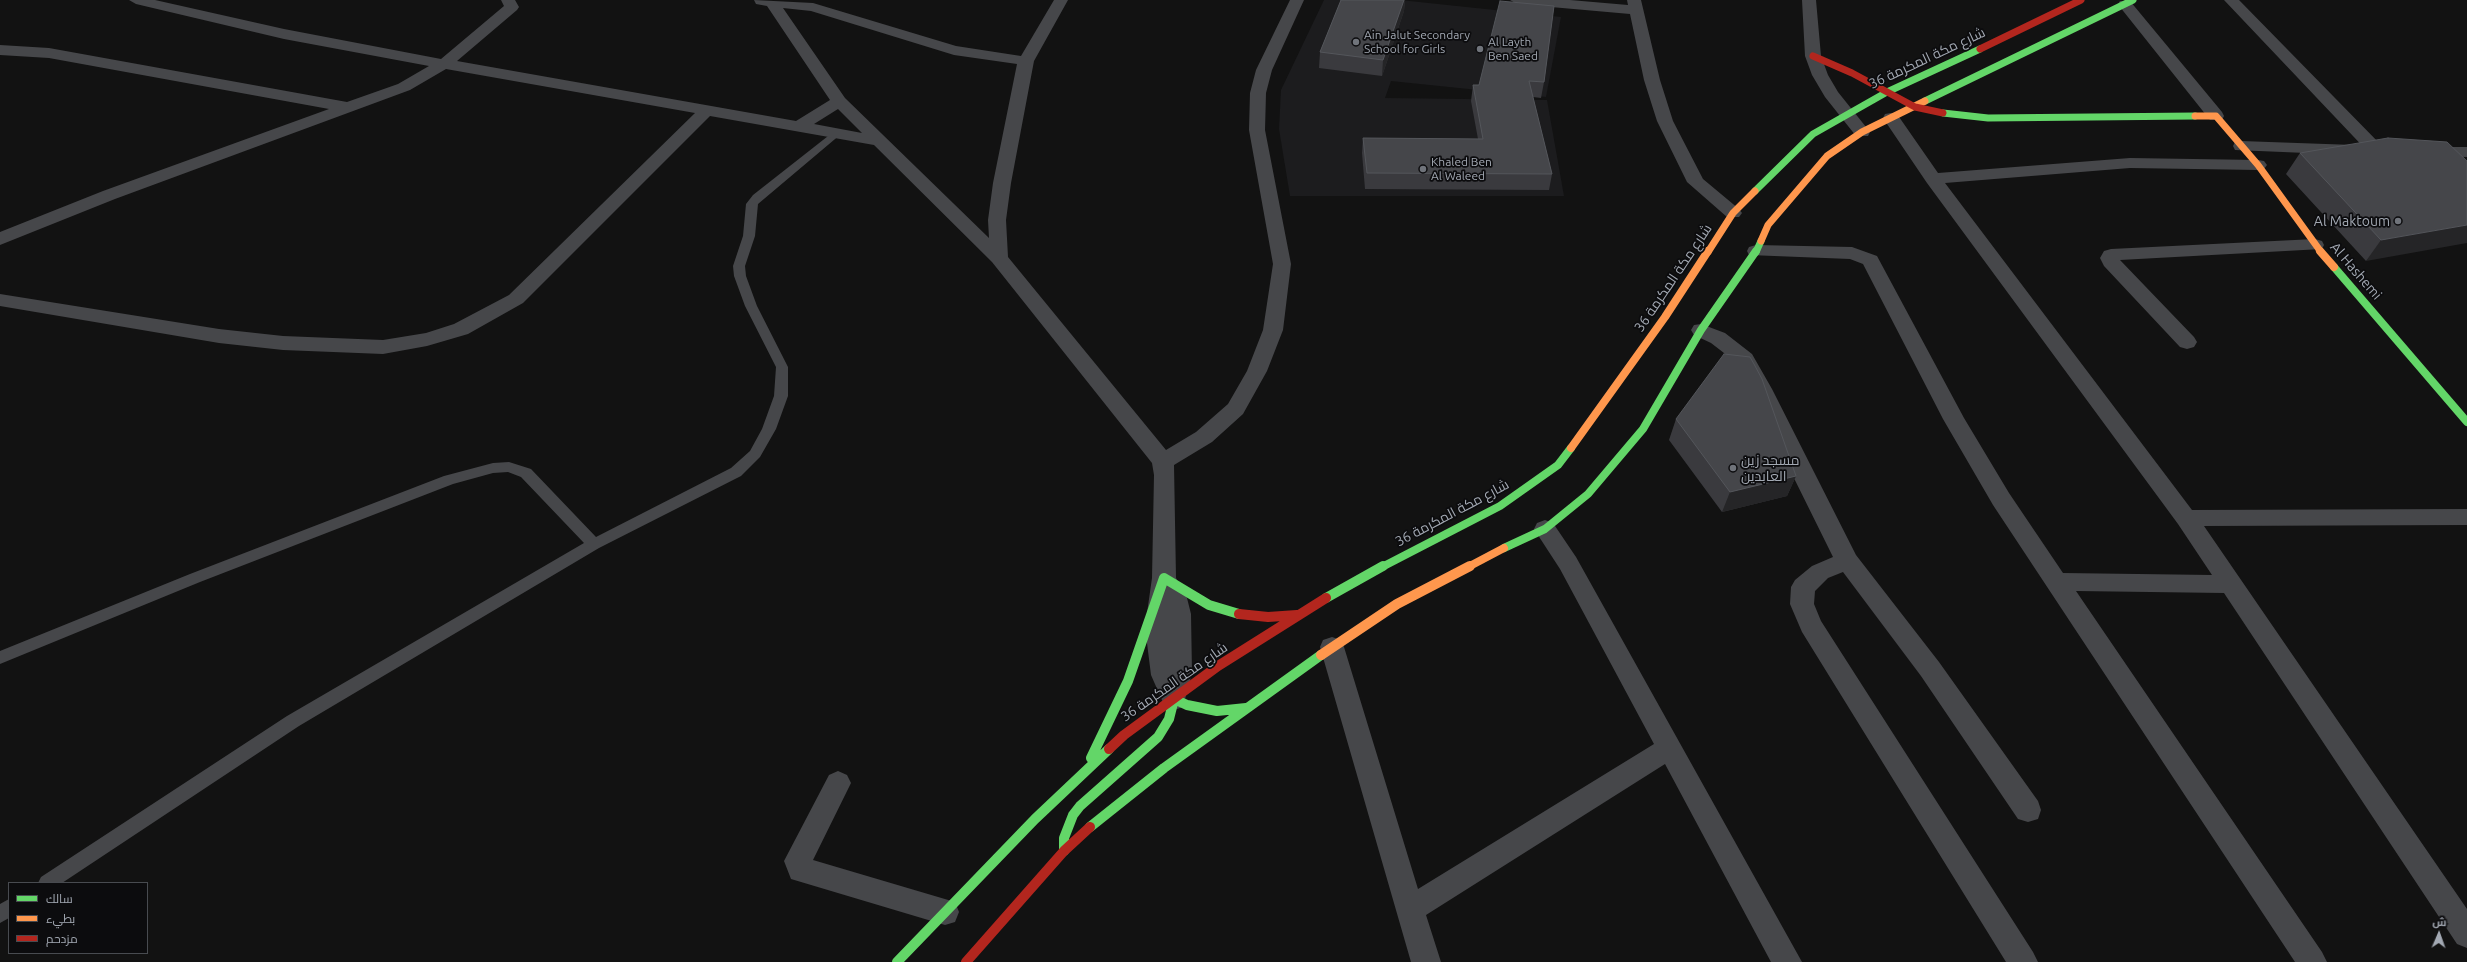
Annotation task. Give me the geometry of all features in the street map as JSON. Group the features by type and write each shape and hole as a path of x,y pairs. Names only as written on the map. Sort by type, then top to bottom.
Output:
{"main road":[{"name":"شارع مكة المكرمة 36","path":"897,962 1084,770 1124,735 1218,666 1348,584 1500,506 1558,465 1665,317 1733,213 1813,134 1845,114 1887,92 2016,33 2081,0"},
{"path":"966,962 1064,851 1110,809 1332,647 1397,604 1509,545 1545,529 1561,518 1588,494 1643,430 1701,330 1756,251 1768,225 1827,156 1862,132 2129,2"},
{"path":"1813,56 1852,73 1915,107 1941,113 1988,118 2216,116"},
{"name":"Al Hashemi","path":"2216,116 2258,166 2315,245 2467,422"},
{"path":"1084,770 1128,681 1164,578 1209,605 1238,614 1268,617 1299,615"},
{"path":"1064,851 1064,838 1073,815 1080,806 1158,737 1169,719 1174,699 1187,705 1217,711 1248,708"}],"street":[{"path":"136,0 284,34 444,64 837,132 881,141"},
{"path":"0,239 109,195 404,87 444,64 512,7 510,1 508,0"},
{"path":"999,258 997,220 1002,183 1026,61 1061,0"},
{"path":"1162,462 1204,437 1236,409 1257,371 1273,330 1282,264 1273,207 1257,130 1258,93 1264,70 1297,0"},
{"path":"1517,0 1634,5 1652,80 1665,121 1696,182 1733,213"},
{"path":"1809,0 1813,56 1831,94 1845,114 1862,132"},
{"path":"2230,0 2377,151"},
{"path":"766,1 813,7 954,50 1026,61"},
{"path":"766,1 839,100 999,258 1156,451 1162,462 1165,475 1164,578 1158,609 1157,627 1163,675 1174,699"},
{"path":"2129,2 2216,116"},
{"path":"0,50 49,53 346,108"},
{"path":"799,126 839,100"},
{"path":"0,300 219,336 283,343 383,347 428,339 461,329 516,299 707,110"},
{"path":"1891,118 1933,179 2186,518 2467,934"},
{"path":"2241,146 2402,153 2467,152"},
{"path":"1933,179 2130,163 2258,166"},
{"path":"2187,342 2111,262 2109,258 2111,255 2315,245"},
{"path":"1756,251 1852,253 1870,260 1954,419 2001,499 2055,582 2312,962"},
{"path":"1701,330 1718,338 1744,359 1762,389 1847,561 1930,669 2028,810"},
{"path":"2186,518 2467,517"},
{"path":"1545,529 1568,563 1787,962"},
{"path":"1847,561 1820,572 1803,587 1802,604 1811,625 2023,962"},
{"path":"2055,582 2230,584"},
{"path":"1332,647 1426,962"},
{"path":"1410,910 1669,748"},
{"path":"838,783 798,861 801,870 945,912"}],"lane":[{"path":"49,882 293,721 594,544 736,472 755,454 769,429 781,396 782,367 749,300 740,276 739,266 749,236 752,204 757,197 837,132"},
{"path":"0,658 195,578 450,480 493,468 509,466 526,473 594,544"}],"shaded area":[{"path":"1324,0 1400,0 1561,17 1546,97 1391,81 1385,98 1547,100 1564,196 1290,196 1279,129 1281,90"}],"building":[{"name":"Ain Jalut Secondary School for Girls","path":"1341,0 1404,0 1383,60 1320,52"},
{"path":"1500,1 1554,6 1544,82 1529,81 1552,174 1367,173 1363,138 1483,139 1473,85 1479,85"},
{"name":"Al Maktoum","path":"2388,138 2447,142 2467,161 2467,225 2381,240 2300,153"},
{"name":"مسجد زين العابدين","path":"1724,354 1750,357 1762,379 1796,476 1730,492 1676,419"}],"traffic: fast":[{"path":"1925,101 2133,0"},
{"path":"1755,191 1813,134 1887,92 1980,49"},
{"path":"1943,113 1988,118 2195,116"},
{"path":"1504,548 1545,529 1561,518 1588,494 1643,429 1701,330 1756,251 1761,241"},
{"path":"2334,267 2467,422"},
{"path":"1326,598 1348,584 1500,506 1558,465 1571,448"},
{"path":"1091,758 1128,681 1164,578 1209,605 1239,614"},
{"path":"1090,827 1110,809 1164,768 1321,655"},
{"path":"1064,851 1064,838 1073,815 1080,806 1158,737 1169,719 1174,699 1187,705 1217,711 1246,708"},
{"path":"897,962 1035,819 1109,749"}],"traffic: slow":[{"path":"1761,241 1768,225 1827,156 1862,132 1925,101"},
{"path":"2195,116 2216,116 2258,165 2315,245 2334,267"},
{"path":"1571,448 1665,317 1733,213 1755,191"},
{"path":"1321,655 1397,604 1504,548"}],"traffic: jam":[{"path":"1980,49 2081,0"},
{"path":"1813,56 1852,73 1915,107 1943,113"},
{"path":"1109,749 1124,735 1218,666 1326,598"},
{"path":"1239,614 1268,617 1297,615"},
{"path":"966,962 1064,851 1090,827"}],"place":[{"name":"Ain Jalut Secondary School for Girls","path":"1356,42"},
{"name":"Al Layth Ben Saed","path":"1480,49"},
{"name":"Khaled Ben Al Waleed","path":"1423,169"},
{"name":"Al Maktoum","path":"2398,221"},
{"name":"مسجد زين العابدين","path":"1733,468"}]}
